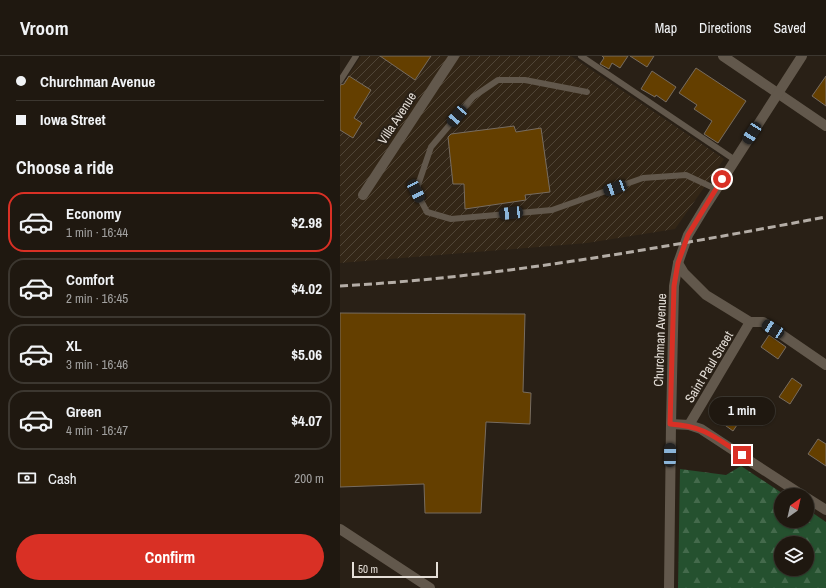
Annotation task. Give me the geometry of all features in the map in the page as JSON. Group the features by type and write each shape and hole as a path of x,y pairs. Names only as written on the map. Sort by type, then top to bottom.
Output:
{"street":[{"name":"Villa Avenue","path":"363,195 454,56"},
{"path":"723,56 826,126"},
{"name":"Churchman Avenue","path":"669,588 670,424 674,286 678,263 688,235 802,56"},
{"path":"678,263 684,273 706,295 750,322 763,322 826,365"},
{"name":"Saint Paul Street","path":"689,425 750,322"},
{"path":"670,424 689,425 706,432 791,488"},
{"path":"814,502 826,510"},
{"path":"340,529 430,588"}],"lane":[{"path":"340,81 356,56"},
{"path":"581,56 735,160"},
{"path":"587,92 525,80 498,80 473,97 431,147 416,191 427,212 451,219 552,210 643,178 686,176 716,189"}],"shaded area":[{"path":"361,56 571,56 724,159 675,229 587,243 340,263 340,88"}],"green space":[{"path":"741,466 774,488 774,528 814,528 814,514 826,522 826,588 678,588 680,469 726,475"}],"building":[{"path":"380,56 431,56 415,80"},
{"path":"602,56 628,56 620,68 612,63 609,69 600,64 604,58"},
{"path":"630,56 654,56 647,67"},
{"path":"696,68 746,101 718,143 704,134 712,121 694,109 697,105 679,93"},
{"path":"652,71 676,87 666,102 656,95 655,97 641,89"},
{"path":"349,76 371,90 354,118 362,123 353,138 340,130 340,85 344,84"},
{"path":"826,76 826,106 812,96"},
{"path":"514,126 516,132 541,128 550,192 525,195 526,200 465,209 464,184 453,184 448,137 451,134"},
{"path":"340,313 525,314 523,392 531,393 530,424 486,422 481,513 425,513 424,484 340,487"},
{"path":"769,335 786,347 778,359 761,347"},
{"path":"792,378 802,385 790,404 779,397"},
{"path":"725,403 743,416 733,431 715,418"},
{"path":"818,439 826,444 826,466 808,454"}],"railway":[{"path":"340,286 401,282 523,268 645,250 826,217"}],"route":[{"path":"722,179 688,235 682,248 678,263 674,286 670,424 689,425 701,429 742,455"}]}
